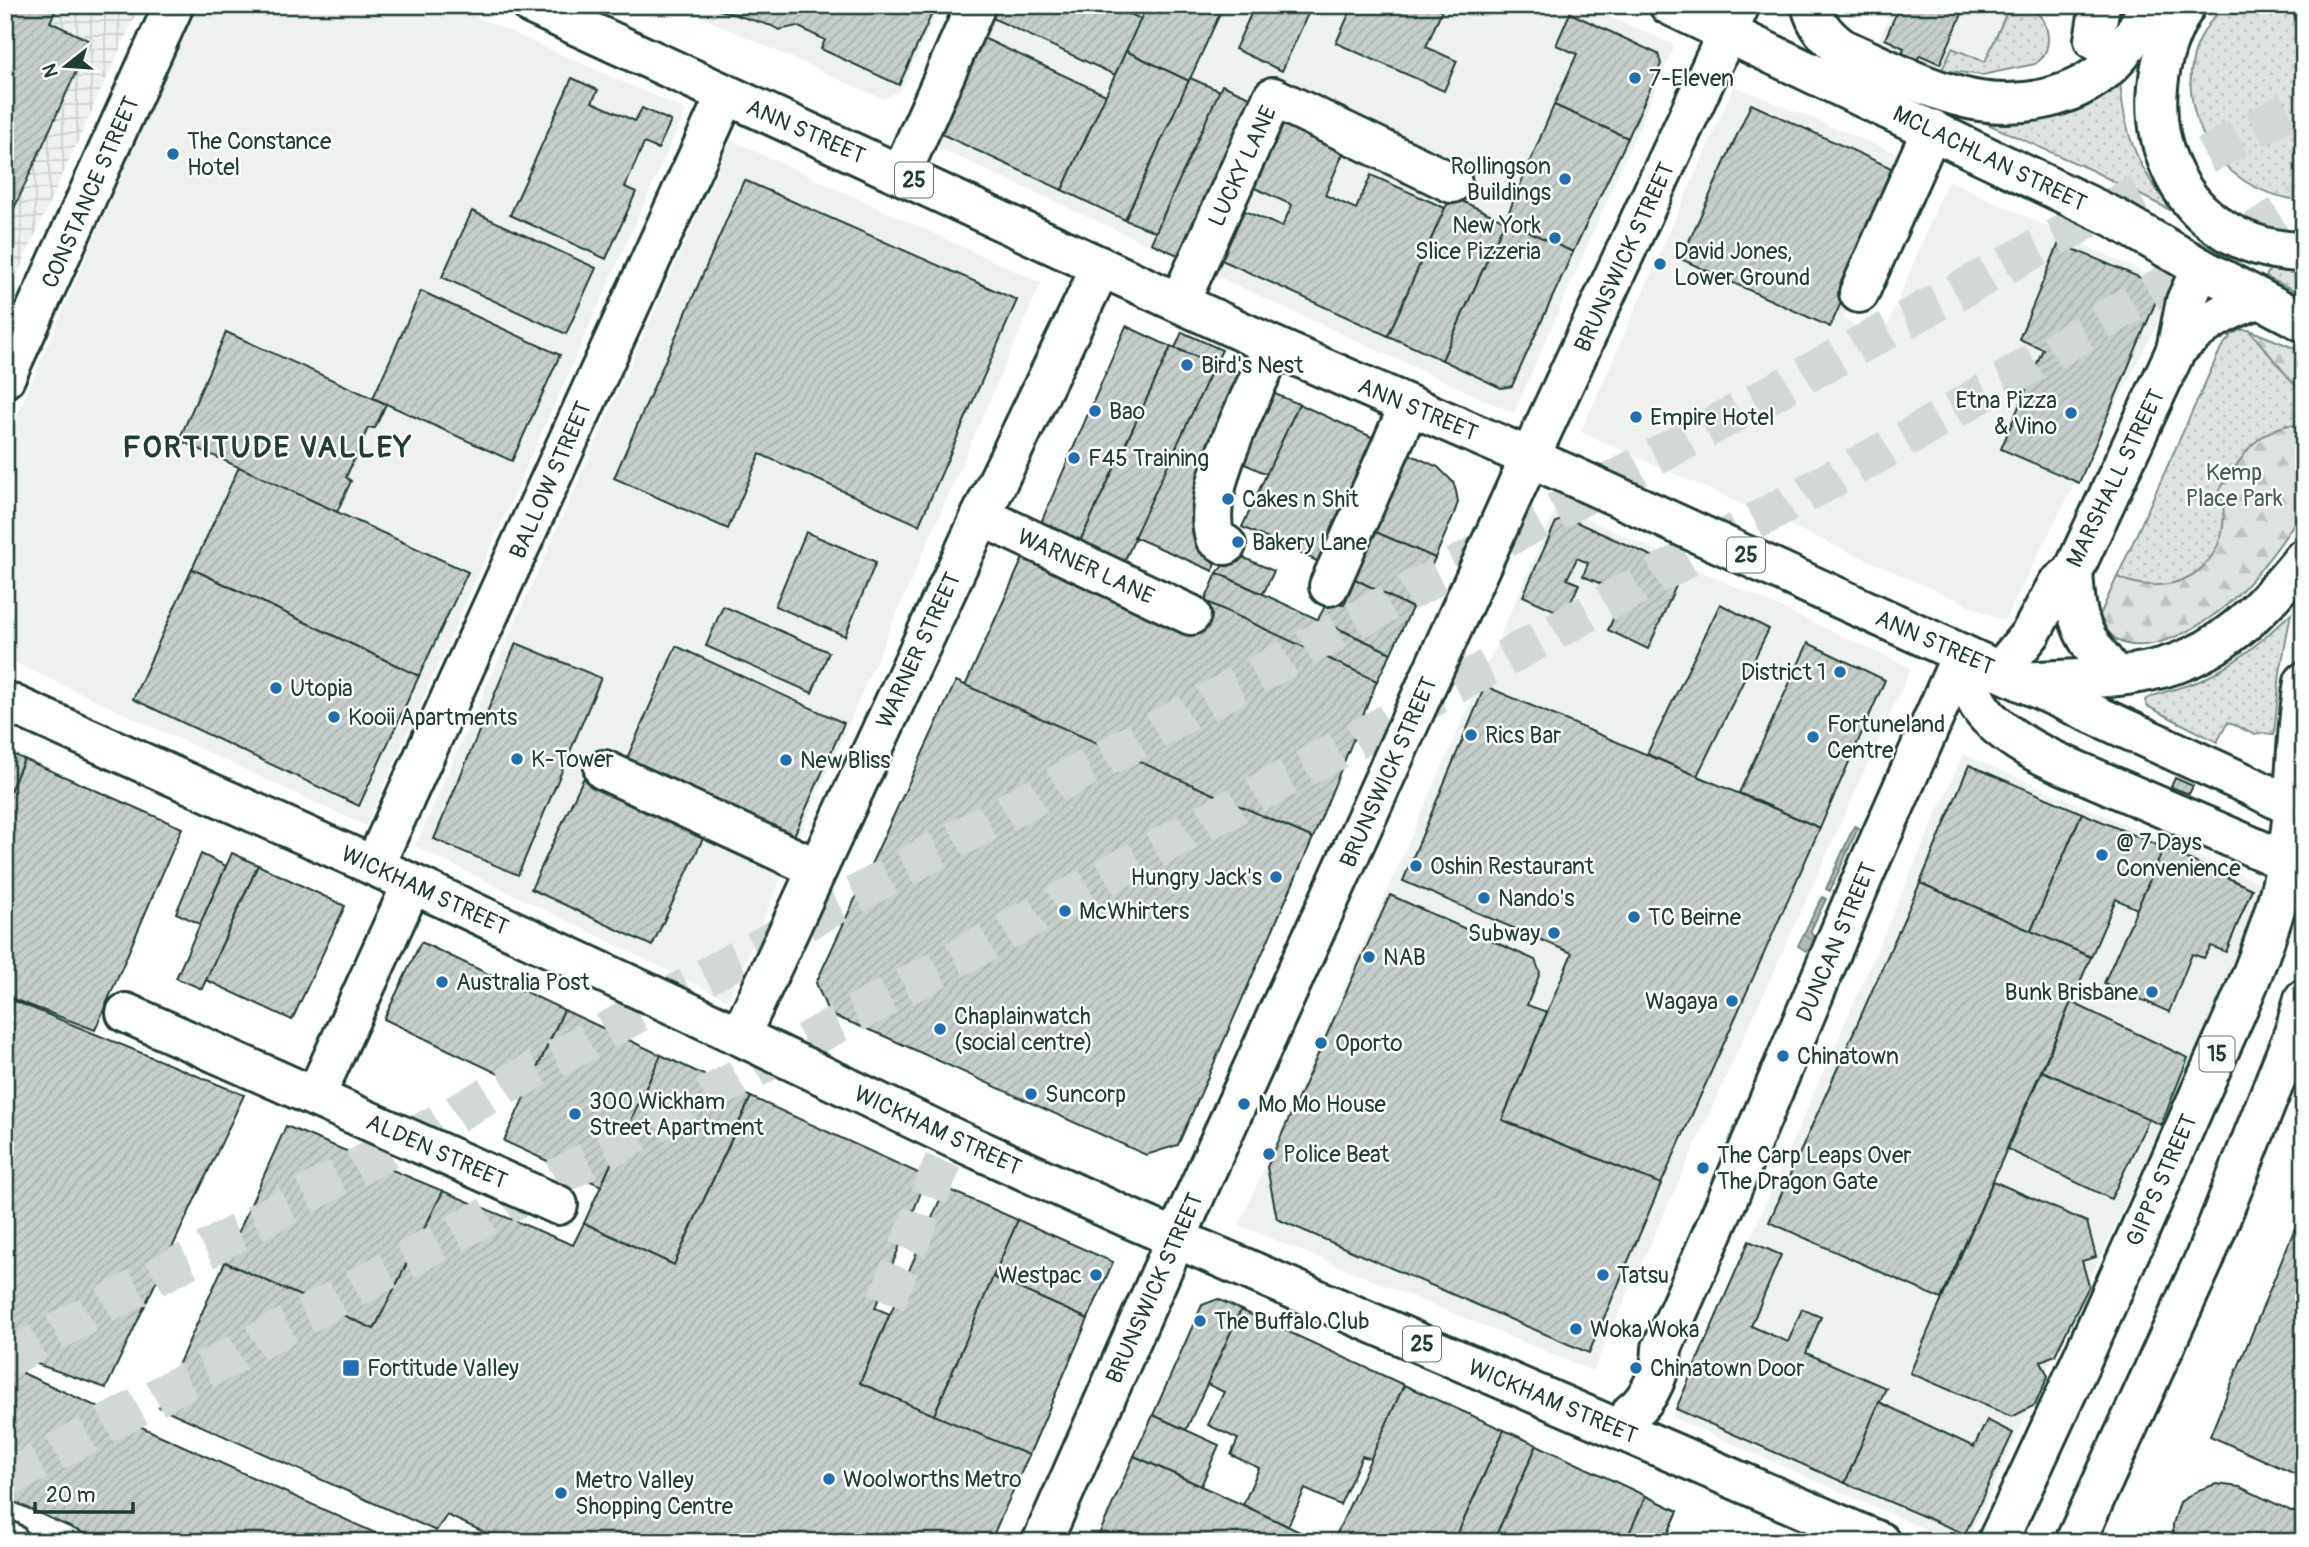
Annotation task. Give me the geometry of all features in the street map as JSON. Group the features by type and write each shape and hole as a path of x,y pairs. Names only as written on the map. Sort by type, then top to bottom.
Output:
{"main road":[{"name":"CONSTANCE STREET","path":"5,377 174,5"},
{"name":"ANN STREET","path":"532,5 1273,346 1530,457 2012,676 2251,786 2299,811"},
{"path":"901,174 976,5"},
{"name":"MCLACHLAN STREET","path":"1669,5 1734,19 1932,129 2115,218 2201,268 2304,322"},
{"path":"1811,5 1819,28 1843,49 1958,97 1984,102 2013,103 2042,100 2069,93 2089,82 2121,54 2149,5"},
{"path":"2186,5 2169,39 2157,90 2159,134 2173,177 2201,212 2231,234 2278,250 2304,252"},
{"name":"BRUNSWICK STREET","path":"1042,1542 1530,457 1734,19"},
{"name":"BALLOW STREET","path":"374,866 726,95"},
{"name":"LUCKY LANE","path":"1180,301 1273,97 1452,183"},
{"path":"1859,293 1932,129"},
{"name":"WARNER STREET","path":"740,1036 981,516 1101,267"},
{"name":"MARSHALL STREET","path":"2012,676 2057,585 2073,572 2176,350 2186,301 2201,268"},
{"name":"MARSHALL STREET","path":"2176,350 2195,331 2216,316 2258,299"},
{"path":"1226,545 1215,538 1211,525 1224,458 1273,346"},
{"path":"1329,586 1409,406"},
{"name":"WARNER LANE","path":"981,516 1191,614"},
{"name":"25","path":"2012,676 2115,676 2174,664 2215,645 2249,618 2304,558"},
{"path":"2073,572 2076,612 2080,626 2086,639 2115,676"},
{"path":"1962,654 1969,682 1981,707 1996,725 2021,744 2177,815 2298,862"},
{"name":"DUNCAN STREET","path":"1628,1421 1643,1404 1662,1360 1662,1348 1864,875 1962,654"},
{"name":"15","path":"2299,811 2304,682"},
{"name":"WICKHAM STREET","path":"5,701 374,866 953,1138 1176,1239 1628,1421 1880,1542"},
{"path":"604,770 816,868"},
{"name":"GIPPS STREET","path":"1997,1542 2169,1163 2298,862 2299,811"},
{"path":"315,1097 412,884"},
{"path":"2075,1542 2204,1260 2294,1033 2304,999"},
{"name":"ALDEN STREET","path":"126,1013 558,1205"}],"shaded area":[{"path":"5,5 140,5 5,301"},
{"path":"196,5 450,5 686,110 366,826 5,658 5,443"},
{"path":"675,5 940,5 901,90 883,99"},
{"path":"992,5 1583,5 1675,45 1514,413 930,144"},
{"path":"1871,5 2010,5 1985,63 1952,48 1942,70 1878,41 1888,19"},
{"path":"1734,86 1910,159 1843,318 1881,341 1948,180 2176,288 2004,621 1581,432"},
{"path":"731,140 1041,283 728,1000 415,846"},
{"path":"1558,505 1911,668 1593,1371 1239,1225"},
{"path":"1963,754 2263,884 2252,933 1967,1542 1954,1542 1672,1417"}],"green space":[{"path":"2010,5 2026,6 2041,18 2048,34 2046,51 2042,58 2035,64 1982,75 1942,70 1952,48 1985,62"},
{"path":"2226,5 2304,5 2304,201 2272,194 2243,180 2223,163 2208,143 2197,120 2191,95 2191,71 2197,47 2208,24"},
{"path":"2120,82 2125,119 2135,152 2151,182 2174,212 2091,170 1983,122 1982,119 2021,122 2055,117 2088,104"},
{"path":"2271,265 2304,269 2304,295 2266,277"},
{"name":"Kemp Place Park","path":"2249,330 2304,352 2304,504 2259,571 2221,609 2175,636 2149,644 2124,644 2107,631 2100,615 2221,348 2232,334"},
{"path":"2249,330 2304,352 2304,396"},
{"path":"2288,425 2304,426 2303,506 2290,530 2261,568 2218,612 2182,634 2162,642 2142,645 2124,643 2110,633 2100,615 2117,577 2141,584 2163,585 2183,580 2200,569 2213,555 2221,536 2224,514 2220,489 2248,449 2275,429"},
{"path":"2291,613 2280,673 2274,735 2255,735 2228,722 2217,742 2147,706 2145,700 2149,698 2202,680 2227,666"}],"water":[{"path":"1854,826 1858,828 1830,891 1826,889"},
{"path":"1822,897 1826,899 1810,932 1819,942 1818,947 1806,951 1798,946"}],"building":[{"path":"5,5 58,5 50,22 90,41 7,224 5,223"},
{"path":"703,5 936,5 899,85 821,49 825,40 797,26 779,30"},
{"path":"993,5 1111,5 1141,19 1115,75 988,16"},
{"path":"1111,5 1131,5 1127,13"},
{"path":"1147,5 1224,5 1189,81 1126,51"},
{"path":"1255,5 1312,5 1282,71 1235,49"},
{"path":"1353,5 1444,5 1426,47 1457,61 1444,91 1336,43"},
{"path":"1900,5 1966,5 1940,64 1920,55 1916,62 1901,55 1904,48 1885,39"},
{"path":"1570,13 1658,54 1661,64 1628,138 1554,105 1577,54 1556,45"},
{"path":"979,36 1106,95 1062,190 935,131"},
{"path":"1126,51 1189,81 1125,220 1062,190"},
{"path":"572,78 598,90 592,102 635,121 642,108 671,121 658,149 644,143 625,187 636,192 606,259 510,215"},
{"path":"1190,78 1220,91 1156,232 1125,220"},
{"path":"1222,85 1250,97 1254,108 1180,256 1151,243"},
{"path":"1751,104 1900,172 1830,327 1681,259"},
{"name":"Rollingson Buildings","path":"1554,105 1628,138 1573,252 1505,221"},
{"path":"1278,120 1348,142 1325,195 1356,209 1371,175 1445,208 1388,336 1215,257 1238,208 1282,227 1292,205 1248,185"},
{"path":"744,180 1017,300 919,525 760,454 728,529 614,478"},
{"path":"1453,197 1505,221 1442,360 1388,336 1445,208"},
{"path":"472,211 596,268 566,334 442,277"},
{"path":"1505,221 1573,252 1512,386 1501,388 1442,360"},
{"path":"2059,243 2162,287 2079,483 2001,449 2043,349 2019,339"},
{"path":"421,291 560,355 512,461 373,398"},
{"path":"1126,326 1171,347 1076,550 1037,532"},
{"path":"226,332 386,404 375,428 368,428 346,477 351,481 337,512 179,440"},
{"path":"1182,332 1222,350 1215,364 1175,348"},
{"path":"1171,347 1215,364 1119,573 1076,550"},
{"path":"1215,364 1251,381 1213,571 1134,537"},
{"path":"1263,389 1299,404 1267,474 1231,458"},
{"path":"1299,404 1385,443 1328,566 1242,527"},
{"path":"1396,448 1438,467 1453,482 1458,502 1435,558 1362,526"},
{"path":"239,467 468,572 419,676 192,569"},
{"path":"1567,518 1683,570 1648,649 1608,630 1624,594 1583,576 1588,563 1577,558 1567,579 1579,584 1565,615 1523,596 1556,522"},
{"path":"1362,526 1435,558 1412,608 1343,573"},
{"path":"806,532 876,562 845,636 775,606"},
{"path":"1027,549 1191,630 1205,601 1377,681 1313,838 965,686"},
{"path":"1233,553 1274,571 1263,594 1217,573"},
{"name":"Utopia","path":"192,569 419,676 359,806 133,699"},
{"path":"1217,573 1391,653 1377,681 1205,601"},
{"path":"1355,579 1412,608 1391,653 1318,619 1329,599 1344,605"},
{"path":"1720,604 1769,629 1697,776 1647,754"},
{"path":"723,606 829,652 812,693 706,646"},
{"name":"K-Tower","path":"516,643 601,678 518,875 434,839"},
{"name":"Fortuneland Centre","path":"1808,643 1885,680 1820,828 1739,793"},
{"path":"676,646 844,723 793,838 625,763"},
{"name":"McWhirters","path":"956,681 1313,838 1178,1145 1146,1155 884,1036 829,1014 816,983"},
{"name":"TC Beirne","path":"1485,686 1820,828 1661,1184 1502,1120 1572,953 1403,881"},
{"path":"5,751 24,759 5,803"},
{"path":"24,759 182,828 95,1030 5,996 5,803"},
{"path":"1969,765 2082,813 2031,931 1920,883"},
{"path":"586,773 707,830 652,946 531,889"},
{"path":"2175,778 2193,786 2189,794 2171,787"},
{"path":"2082,813 2164,848 2137,909 2116,899 2091,957 2031,931"},
{"path":"2164,848 2252,889 2226,952 2211,946 2204,958 2192,954 2169,1012 2104,983"},
{"path":"232,853 258,865 202,989 176,978"},
{"path":"201,854 226,866 200,924 176,913"},
{"path":"258,865 345,906 292,1020 206,980"},
{"path":"1920,883 2091,957 1941,1299 1769,1222"},
{"path":"1390,895 1535,960 1540,973 1527,1005 1547,1012 1502,1120 1661,1184 1589,1353 1277,1219 1267,1167"},
{"path":"421,942 564,1010 528,1088 384,1019"},
{"path":"5,997 244,1095 106,1388 5,1353"},
{"path":"2071,1002 2188,1058 2161,1125 2042,1071"},
{"name":"300 Wickham Street Apartment","path":"564,1010 661,1055 601,1186 504,1141"},
{"path":"661,1055 751,1097 674,1265 584,1223"},
{"path":"2042,1071 2149,1119 2111,1199 2007,1149"},
{"path":"751,1097 927,1177 875,1308 890,1314 860,1383 1029,1455 990,1542 505,1542 447,1515 436,1531 159,1407 225,1262 374,1329 443,1191 573,1245 584,1223 674,1265"},
{"path":"286,1126 443,1191 374,1329 225,1262"},
{"path":"1993,1181 2087,1222 2096,1257 2082,1261 2089,1286 2055,1355 2041,1361 2048,1376 2035,1405 2012,1417 1910,1373"},
{"path":"945,1188 1018,1220 934,1415 860,1383"},
{"path":"2304,1206 2304,1478 2210,1436"},
{"path":"1018,1220 1113,1262 1088,1319 993,1277"},
{"path":"1749,1241 1781,1255 1751,1326 1788,1342 1802,1309 1821,1317 1806,1353 1886,1388 1845,1483 1676,1409"},
{"path":"993,1277 1088,1319 1029,1455 934,1415"},
{"path":"1218,1299 1241,1310 1186,1430 1153,1415 1202,1305"},
{"path":"1241,1310 1404,1385 1371,1459 1362,1456 1340,1505 1305,1489 1288,1526 1243,1505 1259,1468 1231,1455 1238,1439 1208,1425 1224,1392 1207,1384"},
{"path":"5,1365 395,1542 103,1542 5,1498"},
{"path":"1404,1385 1504,1430 1454,1542 1333,1542"},
{"path":"1879,1402 1974,1447 1987,1420 2013,1433 1965,1534 1845,1483"},
{"path":"1153,1415 1219,1445 1201,1486 1134,1456"},
{"path":"1504,1430 1537,1445 1493,1542 1454,1542"},
{"path":"1537,1445 1678,1511 1664,1542 1493,1542"},
{"path":"1134,1456 1321,1542 1103,1542 1097,1539"},
{"path":"2216,1484 2240,1487 2304,1517 2304,1542 2173,1542 2173,1524 2180,1502 2199,1490"},
{"path":"1646,1496 1678,1511 1664,1542 1625,1542"}],"tunnel":[{"path":"5,1360 2304,102"},
{"path":"5,1480 1911,436 2304,201"},
{"path":"886,1302 953,1138"}],"place":[{"name":"7-Eleven","path":"1635,78"},
{"name":"The Constance Hotel","path":"173,154"},
{"name":"Rollingson Buildings","path":"1565,179"},
{"name":"New York Slice Pizzeria","path":"1555,238"},
{"name":"David Jones, Lower Ground","path":"1660,264"},
{"name":"Bird's Nest","path":"1187,365"},
{"name":"Bao","path":"1095,411"},
{"name":"Etna Pizza & Vino","path":"2071,413"},
{"name":"Empire Hotel","path":"1636,417"},
{"name":"F45 Training","path":"1074,458"},
{"name":"Cakes n Shit","path":"1228,499"},
{"name":"Bakery Lane","path":"1238,542"},
{"name":"District 1","path":"1840,672"},
{"name":"Utopia","path":"276,688"},
{"name":"Kooii Apartments","path":"334,717"},
{"name":"Rics Bar","path":"1471,735"},
{"name":"Fortuneland Centre","path":"1813,737"},
{"name":"K-Tower","path":"517,759"},
{"name":"New Bliss","path":"786,760"},
{"name":"@ 7 Days Convenience","path":"2102,855"},
{"name":"Oshin Restaurant","path":"1416,866"},
{"name":"Hungry Jack's","path":"1276,877"},
{"name":"Nando's","path":"1484,898"},
{"name":"McWhirters","path":"1065,911"},
{"name":"TC Beirne","path":"1634,917"},
{"name":"Subway","path":"1554,933"},
{"name":"NAB","path":"1369,957"},
{"name":"Australia Post","path":"442,982"},
{"name":"Bunk Brisbane","path":"2152,992"},
{"name":"Wagaya","path":"1732,1001"},
{"name":"Chaplainwatch (social centre)","path":"940,1029"},
{"name":"Oporto","path":"1321,1043"},
{"name":"Chinatown","path":"1783,1056"},
{"name":"Suncorp","path":"1031,1094"},
{"name":"Mo Mo House","path":"1244,1104"},
{"name":"300 Wickham Street Apartment","path":"575,1114"},
{"name":"Police Beat","path":"1269,1154"},
{"name":"The Carp Leaps Over The Dragon Gate","path":"1703,1168"},
{"name":"Westpac","path":"1096,1275"},
{"name":"Tatsu","path":"1603,1275"},
{"name":"The Buffalo Club","path":"1200,1321"},
{"name":"Woka Woka","path":"1576,1329"},
{"name":"Fortitude Valley","path":"351,1368"},
{"name":"Chinatown Door","path":"1636,1368"},
{"name":"Woolworths Metro","path":"829,1479"},
{"name":"Metro Valley Shopping Centre","path":"561,1493"}],"district":[{"name":"FORTITUDE VALLEY","path":"268,447"}]}
